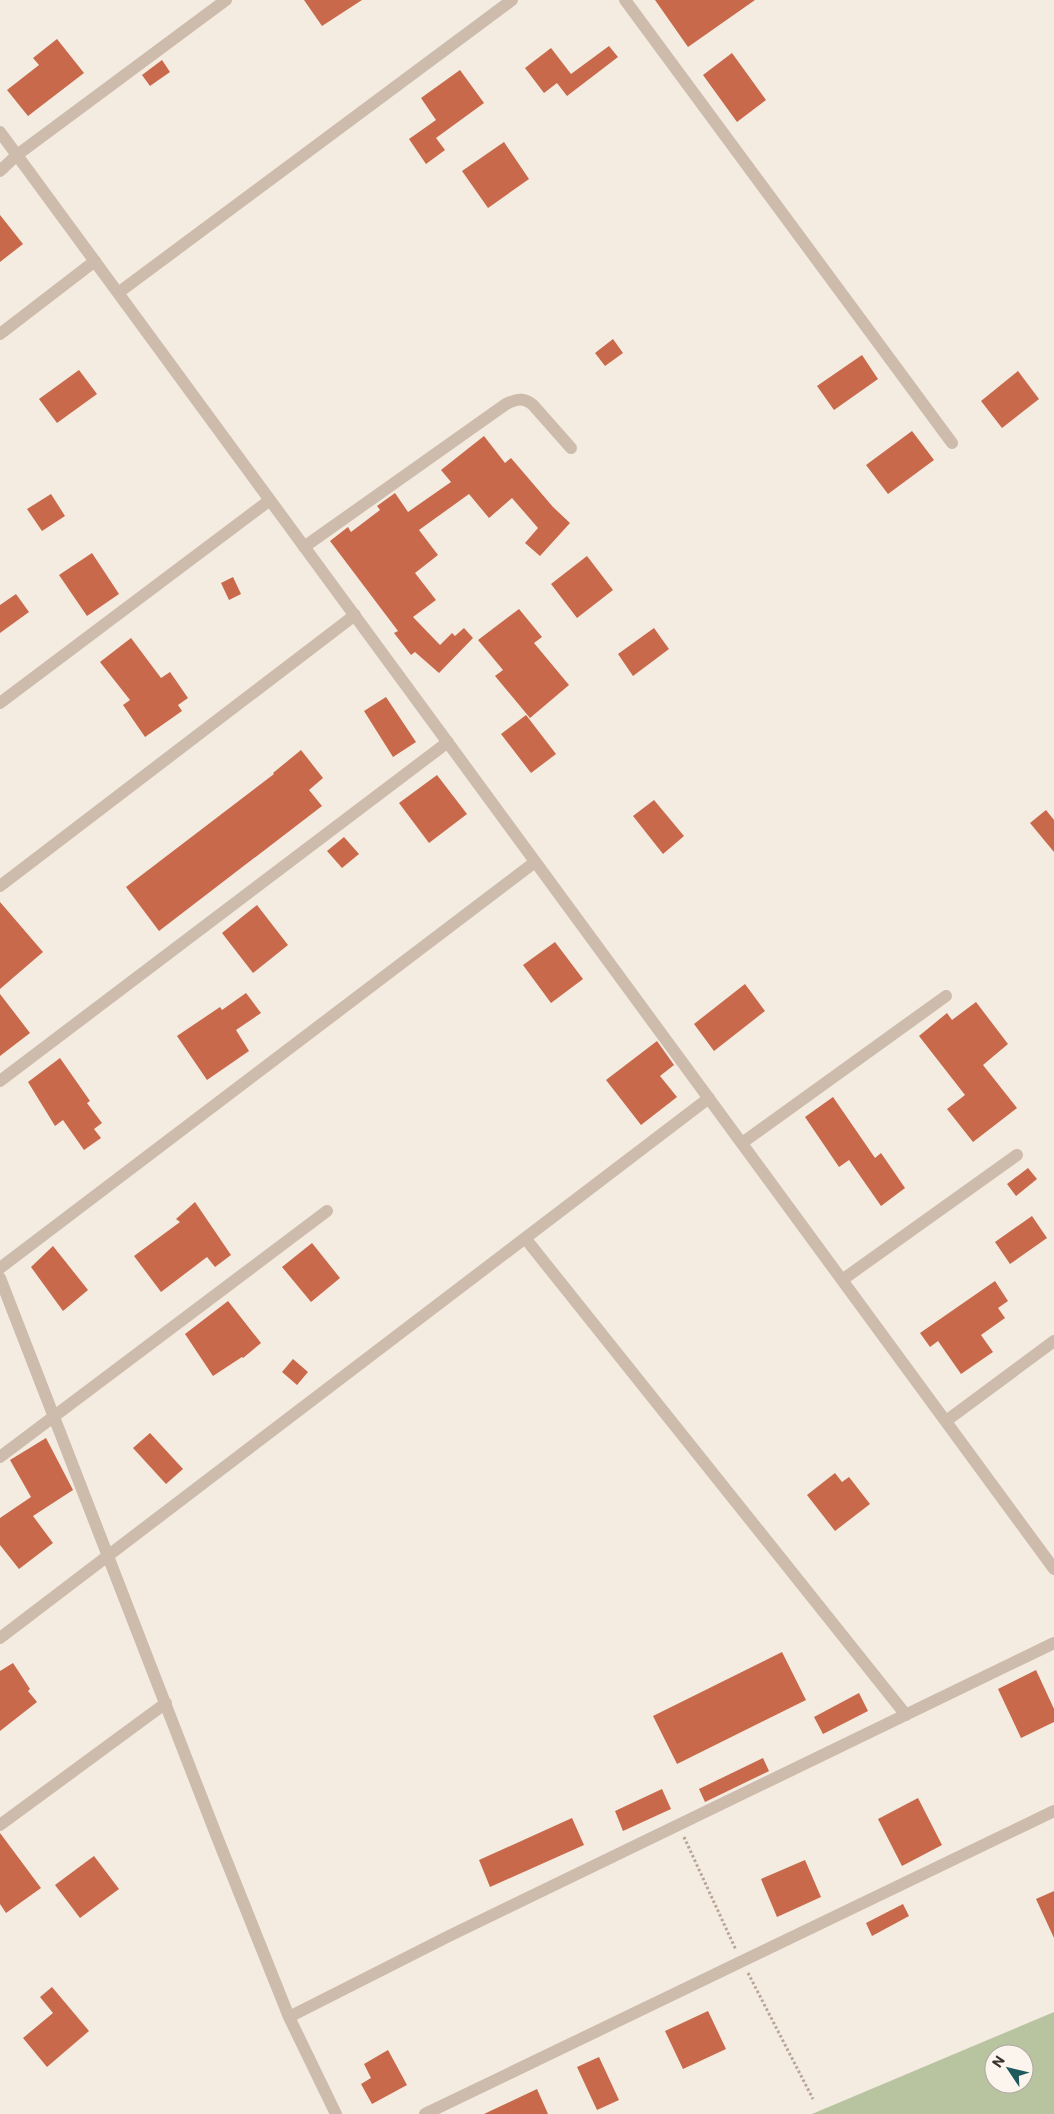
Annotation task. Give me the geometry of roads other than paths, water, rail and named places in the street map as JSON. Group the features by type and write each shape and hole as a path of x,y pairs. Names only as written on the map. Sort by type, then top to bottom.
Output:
{"street":[{"path":"0,171 17,155 209,5 226,0"},
{"path":"118,293 512,0"},
{"path":"625,0 952,443"},
{"path":"0,132 842,1280 1052,1563"},
{"path":"0,334 95,261"},
{"path":"304,547 506,404 518,398 526,400 533,405 571,448"},
{"path":"0,704 270,500"},
{"path":"0,886 355,615"},
{"path":"0,1082 448,742"},
{"path":"0,1268 535,862"},
{"path":"742,1143 946,996"},
{"path":"0,1638 709,1098"},
{"path":"842,1280 1017,1154"},
{"path":"0,1457 327,1211"},
{"path":"525,1238 906,1716"},
{"path":"0,1278 289,2017 336,2114"},
{"path":"946,1421 1054,1342"},
{"path":"289,2017 458,1932 1054,1643"},
{"path":"0,1825 166,1703"},
{"path":"425,2114 1054,1811"}]}
